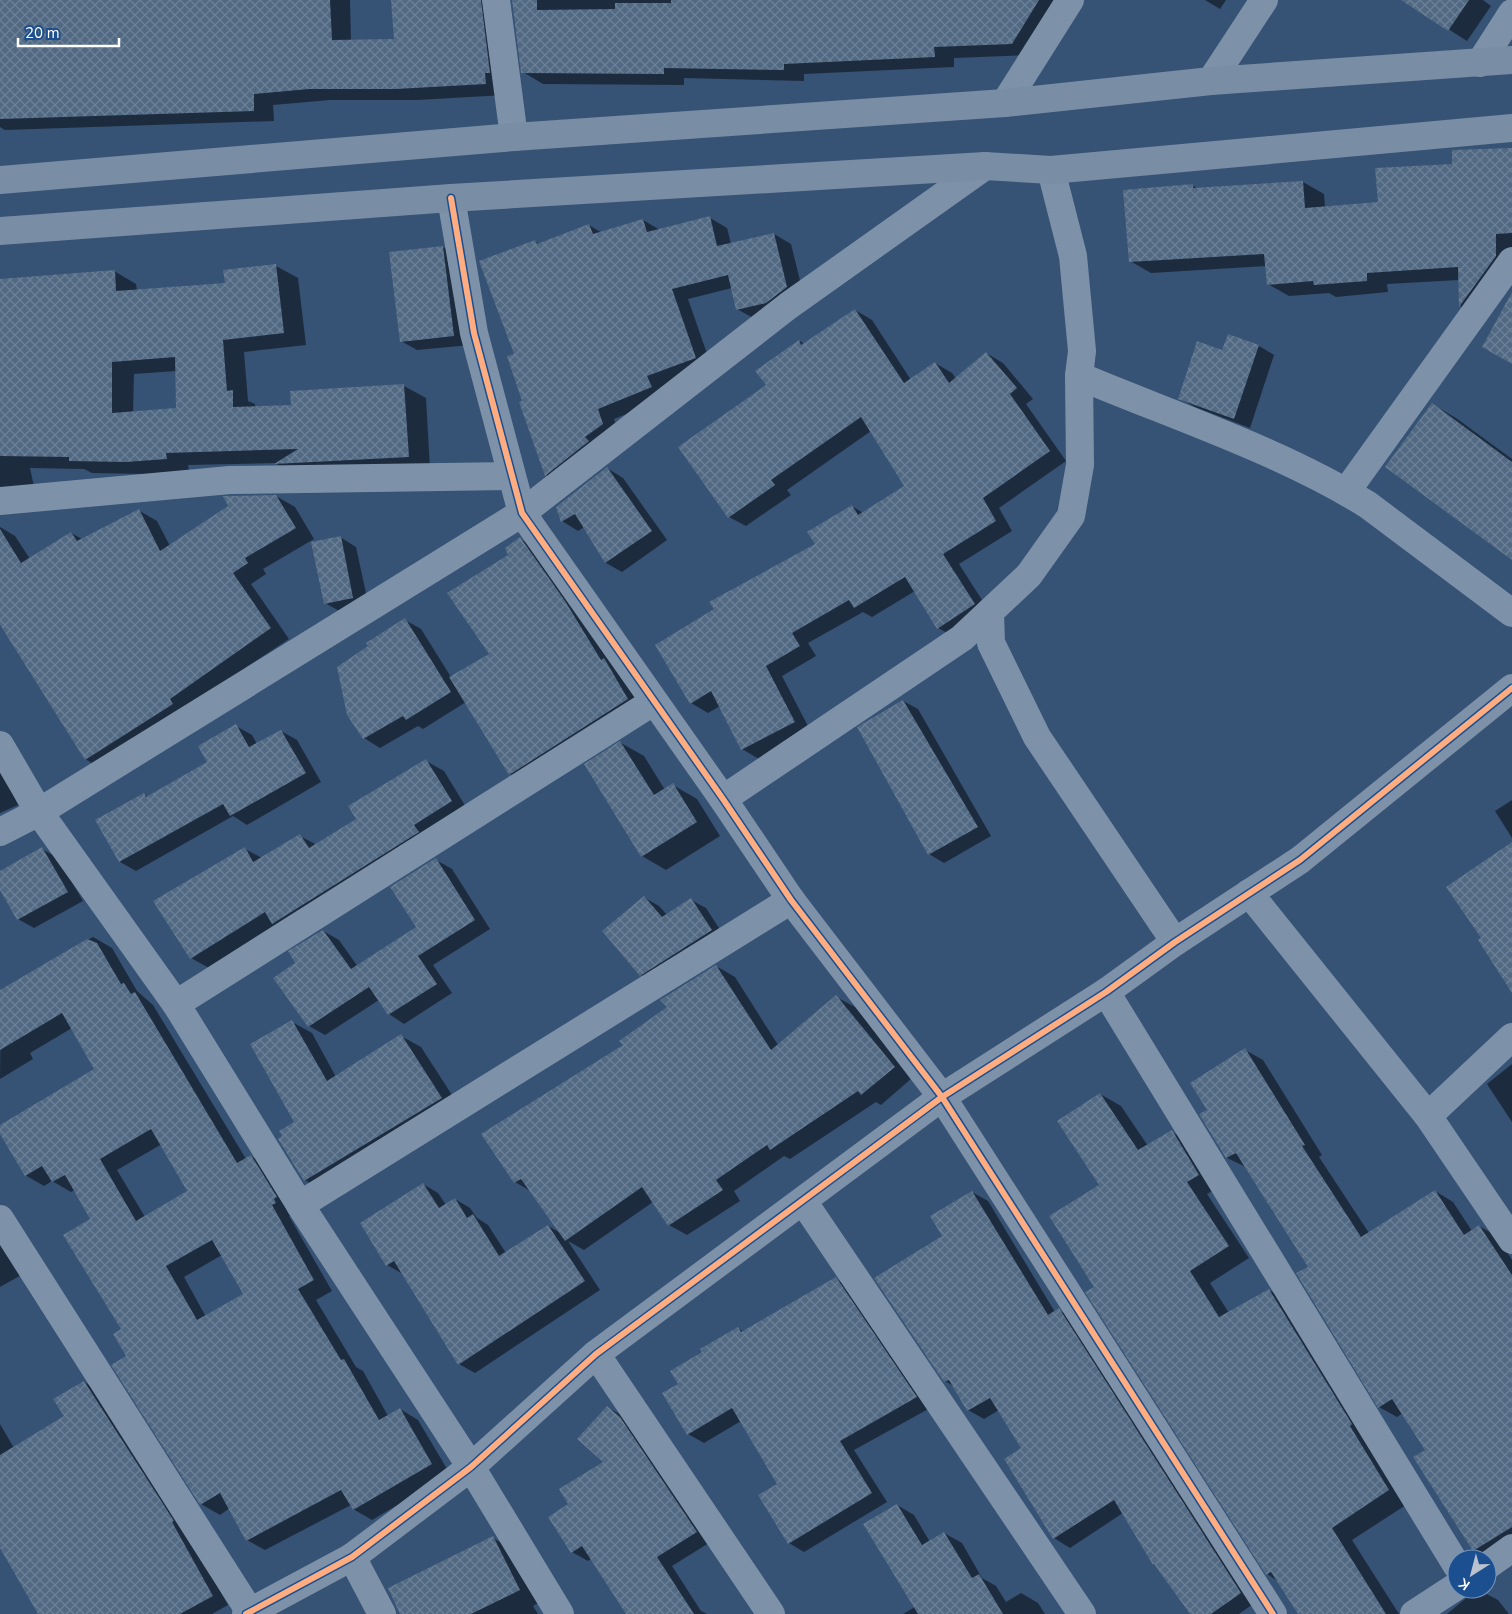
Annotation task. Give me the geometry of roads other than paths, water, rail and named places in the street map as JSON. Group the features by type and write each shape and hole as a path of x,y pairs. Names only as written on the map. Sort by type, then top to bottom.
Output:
{"main road":[{"path":"0,180 514,137 1005,103 1211,81 1512,60"},
{"path":"0,231 451,198 985,166 1050,170 1512,128"}],"street":[{"path":"496,0 514,137"},
{"path":"1005,103 1070,0"},
{"path":"1211,81 1264,0"},
{"path":"1480,62 1512,13"},
{"path":"0,832 39,812 522,513 788,306 985,166"},
{"path":"723,799 962,638 1029,575 1071,516 1080,466 1078,376 1082,351 1073,256 1050,170"},
{"path":"451,198 474,333 522,513 723,799 791,900 942,1097 1273,1614"},
{"path":"1346,492 1512,261"},
{"path":"1078,376 1294,464 1346,492 1368,505 1512,613"},
{"path":"0,501 230,480 512,476"},
{"path":"990,612 991,643 1037,737 1175,942"},
{"path":"0,1219 248,1613 352,1557 471,1467 596,1354 942,1097 1106,992 1175,942 1300,860 1509,694"},
{"path":"176,1004 653,702"},
{"path":"0,745 39,812 176,1004 300,1205 471,1467 560,1614"},
{"path":"1249,893 1428,1116 1512,1240"},
{"path":"300,1205 791,900"},
{"path":"1106,992 1447,1550"},
{"path":"1428,1116 1512,1037"},
{"path":"803,1201 1082,1614"},
{"path":"596,1354 771,1614"},
{"path":"1497,1559 1512,1548"},
{"path":"352,1557 382,1614"},
{"path":"1414,1614 1447,1593"}]}
